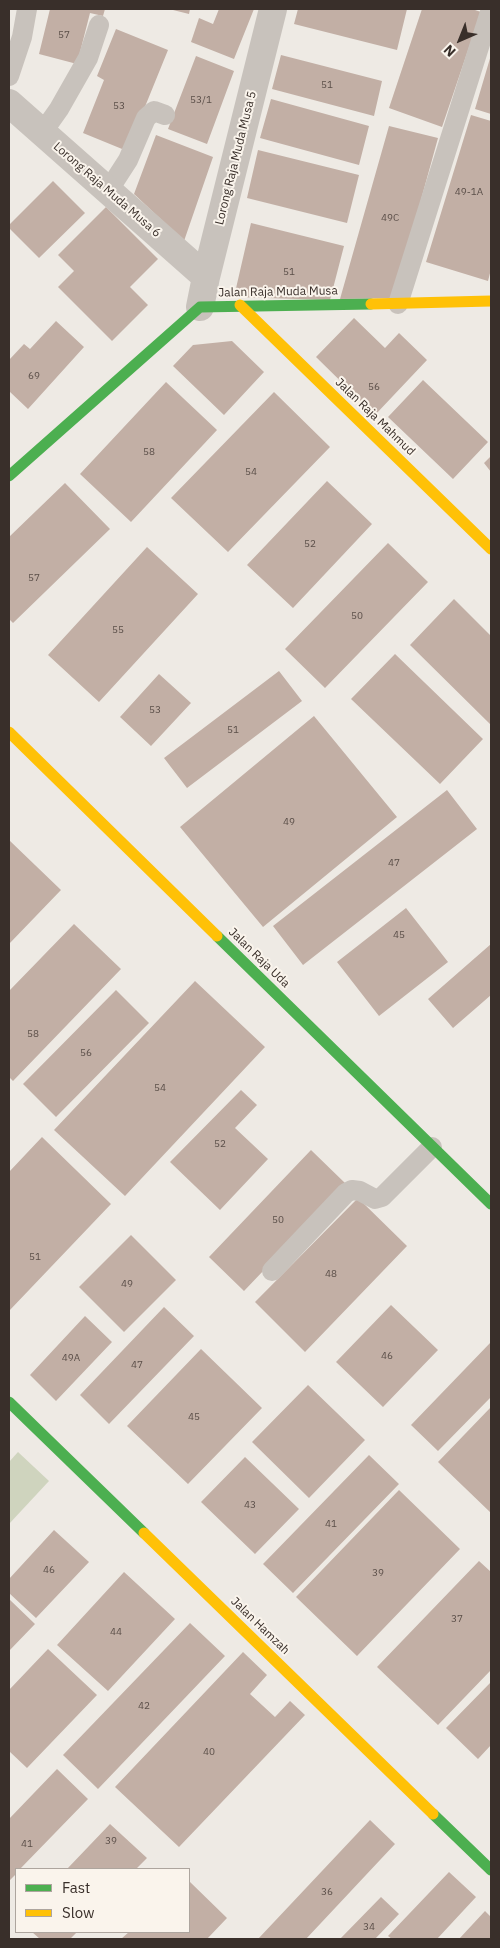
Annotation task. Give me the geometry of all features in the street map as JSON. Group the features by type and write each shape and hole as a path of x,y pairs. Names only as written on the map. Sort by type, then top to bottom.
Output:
{"street":[{"name":"Lorong Raja Muda Musa 5","path":"200,307 273,9"},
{"name":"Lorong Raja Muda Musa 6","path":"9,103 206,277"},
{"name":"Jalan Raja Muda Musa","path":"200,307 491,301"},
{"name":"Jalan Raja Mahmud","path":"240,305 491,549"},
{"path":"9,476 200,307"},
{"name":"Jalan Raja Uda","path":"9,732 491,1204"},
{"name":"Jalan Hamzah","path":"9,1402 491,1870"}],"lane":[{"path":"9,76 22,37 27,9"},
{"path":"398,304 491,9"},
{"path":"42,133 59,109 88,58 99,25"},
{"path":"108,191 128,160 146,118 154,112 164,115"},
{"path":"272,1271 346,1193 352,1190 360,1191 375,1199 382,1197 432,1147"}],"green space":[{"path":"18,1452 49,1481 9,1524 9,1462"}],"building":[{"path":"50,9 105,9 103,16 90,13 77,64 39,54"},
{"path":"169,9 190,9 189,14"},
{"path":"219,9 254,9 234,59 191,42 199,18 213,24"},
{"path":"298,9 407,9 397,50 294,24"},
{"path":"422,9 472,9 481,12 442,127 389,108"},
{"path":"116,29 168,50 127,151 83,133 104,80 97,76"},
{"path":"281,55 382,81 374,116 272,89"},
{"path":"491,55 491,114 475,109"},
{"path":"196,56 234,71 207,144 168,129"},
{"path":"271,99 369,126 359,165 260,138"},
{"path":"471,115 491,121 491,269 488,281 426,262"},
{"path":"389,126 438,138 394,298 340,299"},
{"path":"156,135 213,157 184,241 134,194"},
{"path":"258,150 359,175 347,223 247,198"},
{"path":"53,181 85,213 39,258 9,228 9,225"},
{"path":"106,207 158,259 130,287 148,305 112,341 58,287 74,271 58,255"},
{"path":"251,223 344,246 330,300 234,297"},
{"path":"354,318 385,348 399,333 427,360 375,415 316,357"},
{"path":"56,321 84,347 28,409 9,391 9,360 24,344 30,349"},
{"path":"232,341 264,372 224,415 173,366 193,345"},
{"path":"423,380 488,442 453,479 388,417"},
{"path":"166,382 217,430 131,522 80,474"},
{"path":"274,392 330,447 228,552 171,498"},
{"path":"491,456 491,472 484,463"},
{"path":"327,481 372,524 293,608 247,565"},
{"path":"65,483 110,529 13,623 9,619 9,537"},
{"path":"388,543 428,582 325,688 285,649"},
{"path":"147,547 198,594 99,702 48,655"},
{"path":"454,599 491,636 491,725 410,645"},
{"path":"395,654 483,739 440,784 351,699"},
{"path":"279,671 302,701 187,788 164,758"},
{"path":"159,674 191,703 151,746 120,717"},
{"path":"314,716 397,817 263,927 180,827"},
{"path":"447,790 477,829 303,965 273,926"},
{"path":"9,840 61,890 9,944"},
{"path":"406,908 448,962 379,1016 337,962"},
{"path":"74,924 121,969 13,1081 9,1077 9,991"},
{"path":"491,944 491,995 453,1028 428,999"},
{"path":"195,981 265,1047 125,1196 54,1130"},
{"path":"116,990 149,1023 56,1117 23,1084"},
{"path":"241,1090 257,1105 235,1128 268,1159 220,1210 170,1162"},
{"path":"42,1137 111,1204 9,1311 9,1172"},
{"path":"311,1150 346,1184 244,1291 209,1257"},
{"path":"358,1198 407,1246 305,1352 255,1302"},
{"path":"131,1235 176,1280 124,1332 79,1287"},
{"path":"391,1305 438,1350 383,1407 336,1362"},
{"path":"164,1307 194,1336 109,1424 80,1395"},
{"path":"85,1316 112,1342 56,1401 30,1375"},
{"path":"491,1342 491,1397 438,1451 411,1425"},
{"path":"201,1349 262,1408 188,1484 127,1426"},
{"path":"308,1385 365,1440 309,1498 252,1442"},
{"path":"491,1407 491,1513 438,1462"},
{"path":"369,1455 399,1484 293,1593 263,1564"},
{"path":"245,1457 299,1509 255,1554 201,1502"},
{"path":"399,1490 460,1549 357,1656 296,1597"},
{"path":"54,1530 89,1562 36,1618 9,1593 9,1579"},
{"path":"479,1561 491,1572 491,1670 438,1725 377,1667"},
{"path":"124,1572 175,1619 108,1691 57,1645"},
{"path":"9,1599 35,1624 9,1651"},
{"path":"190,1623 225,1656 98,1789 63,1755"},
{"path":"48,1649 97,1695 27,1768 9,1751 9,1690"},
{"path":"243,1652 267,1675 250,1694 275,1717 290,1701 305,1715 179,1847 115,1787"},
{"path":"491,1682 491,1745 478,1759 446,1728"},
{"path":"57,1769 88,1799 21,1868 15,1868 15,1875 9,1881 9,1819"},
{"path":"370,1820 395,1844 306,1939 258,1939"},
{"path":"110,1824 147,1858 137,1868 68,1868"},
{"path":"449,1872 476,1897 437,1939 392,1939 388,1936"},
{"path":"190,1882 227,1918 207,1939 121,1939 128,1933 190,1933"},
{"path":"381,1897 399,1914 375,1939 340,1939"},
{"path":"485,1911 491,1917 491,1939 459,1939"},
{"path":"33,1933 76,1933 70,1939 40,1939"}],"traffic: fast":[{"path":"9,476 200,307 371,304"},
{"path":"217,936 491,1204"},
{"path":"9,1402 144,1533"},
{"path":"433,1814 491,1870"}],"traffic: slow":[{"path":"371,304 491,301"},
{"path":"240,305 491,549"},
{"path":"9,732 217,936"},
{"path":"144,1533 433,1814"}]}
